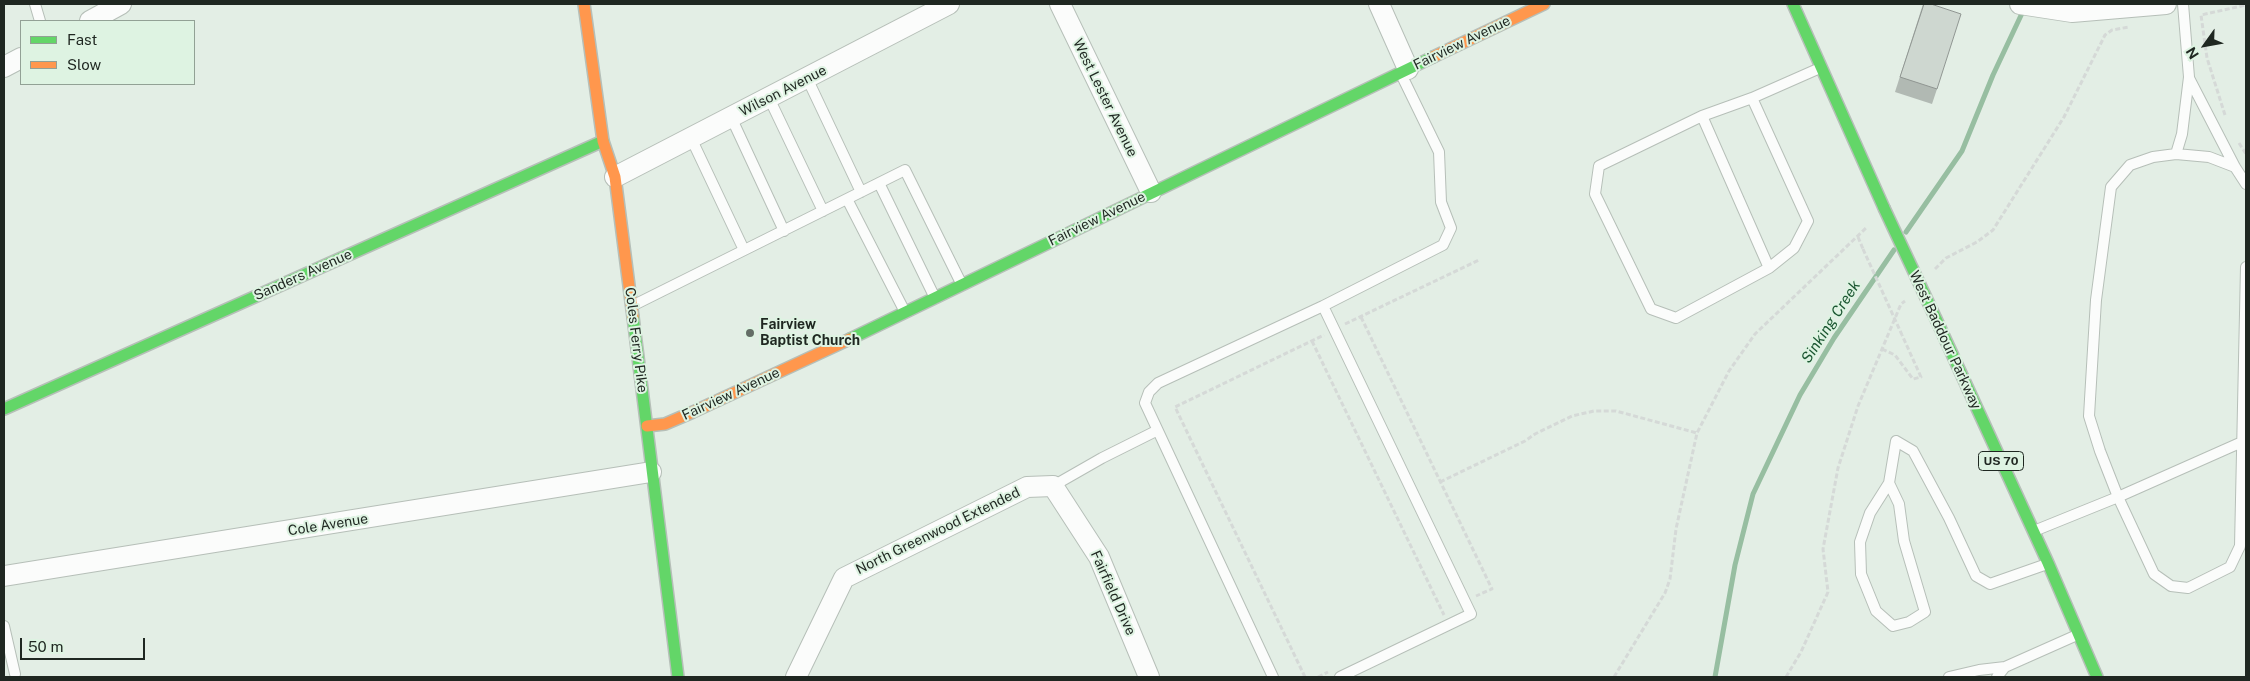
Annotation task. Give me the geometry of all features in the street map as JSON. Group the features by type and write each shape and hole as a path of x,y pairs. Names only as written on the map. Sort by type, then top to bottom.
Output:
{"street":[{"path":"92,20 121,4"},
{"name":"Coles Ferry Pike","path":"584,4 603,141 615,177 678,677"},
{"name":"Wilson Avenue","path":"615,177 949,4"},
{"name":"West Lester Avenue","path":"1060,4 1151,192"},
{"path":"1379,4 1404,71"},
{"name":"Fairview Avenue","path":"647,426 664,424 693,412 935,299 1151,192 1544,4"},
{"name":"West Baddour Parkway","path":"1793,4 1884,208 2048,563 2097,677"},
{"path":"2020,4 2072,12 2166,4"},
{"path":"4,67 20,59"},
{"name":"Sanders Avenue","path":"4,409 603,141"},
{"name":"Cole Avenue","path":"4,576 651,472"},
{"name":"North Greenwood Extended","path":"796,677 844,578 1026,487 1053,486"},
{"name":"Fairfield Drive","path":"1053,486 1100,557 1149,677"}],"lane":[{"path":"35,4 40,20"},
{"path":"2176,154 2182,134 2189,77 2184,4"},
{"path":"1752,98 1808,221 1794,248 1769,268 1676,318 1651,309 1595,194 1599,166 1702,116 1752,98 1821,67"},
{"path":"1273,677 1156,431 1145,403 1148,392 1158,383 1323,306 1429,253 1443,244 1452,228 1442,202 1439,152 1404,71"},
{"path":"2189,77 2235,167 2246,184"},
{"path":"807,78 861,192"},
{"path":"769,98 823,211"},
{"path":"1702,116 1769,268"},
{"path":"731,117 784,231"},
{"path":"691,138 744,250"},
{"path":"2235,167 2209,157 2176,154 2153,157 2130,165 2111,186 2095,309 2091,351 2089,416 2118,497 2154,574 2171,586 2188,588 2230,567 2240,546 2246,267"},
{"path":"631,306 905,170 962,286"},
{"path":"879,184 935,299"},
{"path":"847,199 906,312"},
{"path":"1323,306 1471,614 1338,673"},
{"path":"1053,486 1102,458 1156,431"},
{"path":"1889,483 1899,504 1904,541 1925,612 1909,622 1893,626 1876,611 1861,574 1860,542 1870,512 1889,483 1896,442 1913,451 1949,518 1976,576 1990,584 2048,563"},
{"path":"2033,532 2242,442"},
{"path":"4,626 15,674"},
{"path":"1949,677 1979,670 2005,667 2078,635"},
{"path":"1997,677 2005,667"}],"path":[{"path":"2229,124 2207,58 2201,15 2246,5"},
{"path":"2237,139 2246,154"},
{"path":"1614,677 1665,593 1670,579 1676,529 1698,433 1729,371 1755,334 1866,228"},
{"path":"1858,236 1921,377 1913,379 1895,355 1882,350"},
{"path":"1345,324 1479,260"},
{"path":"1361,317 1492,589 1476,596"},
{"path":"1305,677 1175,407 1327,333"},
{"path":"1312,340 1445,616 1436,620"},
{"path":"1440,482 1572,416 1587,412 1616,411 1698,433"},
{"path":"1318,677 1338,673"}],"building":[{"path":"1924,4 1931,4 1961,14 1937,89 1900,77"}],"waterway":[{"name":"Sinking Creek","path":"1906,232 1962,151 1993,75 2024,9"},
{"name":"Sinking Creek","path":"1715,677 1735,565 1753,494 1800,395 1834,338 1894,250"}],"traffic: fast":[{"path":"1793,4 1884,208"},
{"path":"850,339 1433,57"},
{"path":"4,409 603,141"},
{"path":"1884,208 1936,319"},
{"path":"633,317 678,677"},
{"path":"1936,319 2048,563 2097,677"}],"traffic: slow":[{"path":"584,4 603,141 615,177 633,317"},
{"path":"1433,57 1544,4"},
{"path":"647,426 665,424 850,339"}],"place":[{"name":"Fairview Baptist Church","path":"750,333"}]}
